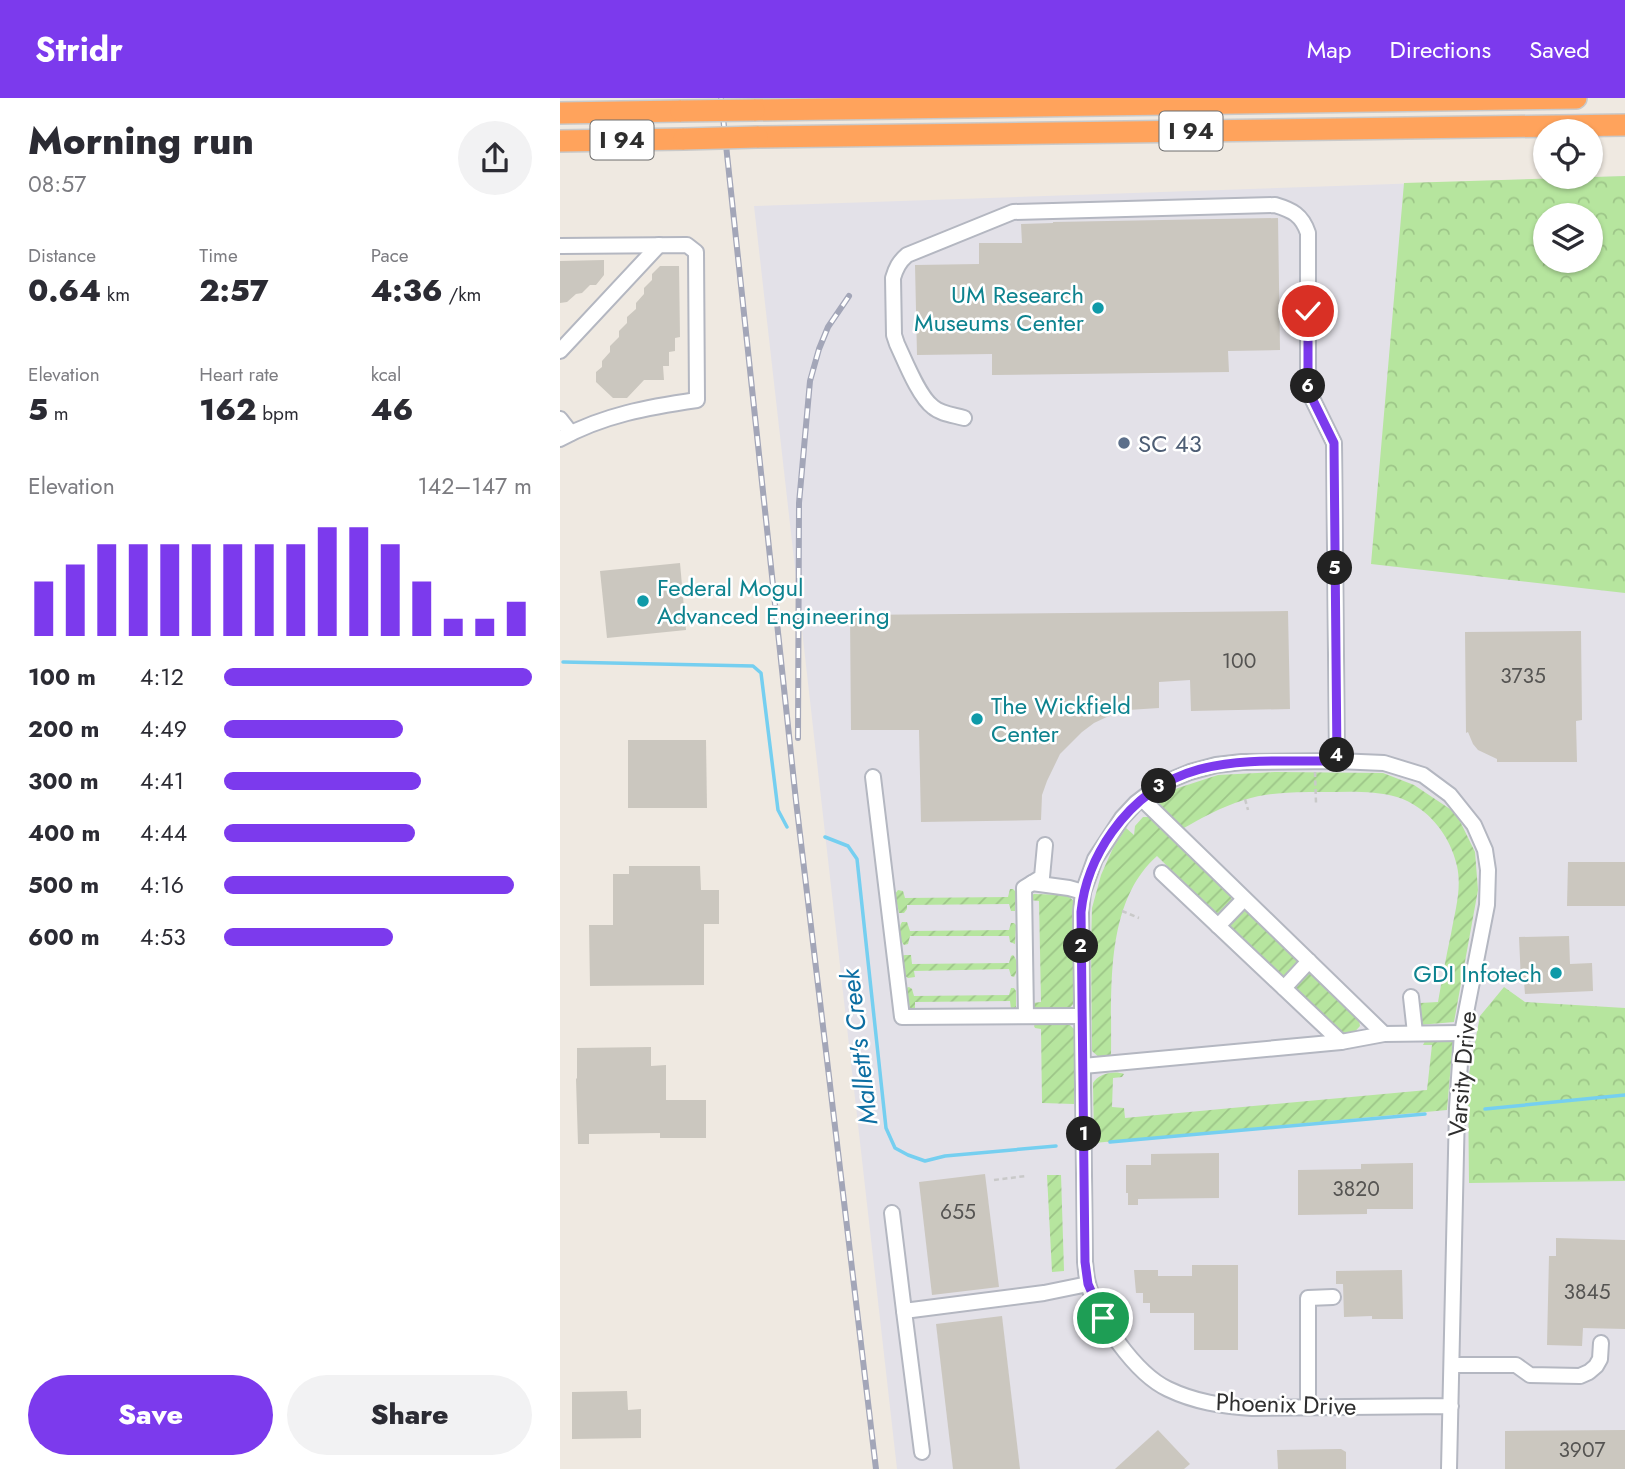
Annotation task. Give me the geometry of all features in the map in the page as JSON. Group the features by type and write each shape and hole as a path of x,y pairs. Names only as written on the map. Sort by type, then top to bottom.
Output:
{"highway":[{"name":"I 94","path":"560,113 1576,98"},
{"name":"I 94","path":"560,141 1625,125"}],"street":[{"path":"964,418 943,413 925,399 897,344 894,335 893,278 895,269 907,255 1013,212 1275,205 1298,214 1308,233 1308,390 1334,443 1337,761"},
{"path":"560,351 659,245"},
{"path":"560,246 687,245 696,252 697,400 608,418 565,436 560,419"},
{"name":"Phoenix Drive","path":"1337,761 1242,762 1189,772 1161,784 1142,799 1122,818 1095,859 1083,892 1081,912 1085,1262 1088,1284 1103,1318 1122,1349 1164,1388 1192,1399 1222,1406 1252,1408 1451,1406"},
{"name":"Varsity Drive","path":"1337,761 1384,763 1423,775 1451,795 1474,825 1485,850 1488,905 1462,1033 1457,1108 1449,1469"},
{"path":"873,777 902,1017 1082,1016"},
{"path":"1142,799 1384,1034"},
{"path":"1026,1016 1024,888 1042,877 1045,845"},
{"path":"1162,873 1341,1042"},
{"path":"1032,883 1083,892"},
{"path":"1218,926 1244,898"},
{"path":"1284,988 1309,961"},
{"path":"1411,997 1415,1033"},
{"path":"1083,1066 1341,1042 1384,1034 1462,1033"},
{"path":"892,1213 922,1452"},
{"path":"904,1311 1044,1293 1088,1284"},
{"path":"1308,1407 1308,1298 1333,1297"},
{"path":"1452,1365 1516,1365 1530,1375 1580,1376 1597,1366 1601,1359 1601,1343"}],"path":[{"path":"1315,772 1316,803"},
{"path":"1245,799 1248,810"},
{"path":"1122,911 1139,918"},
{"path":"994,1180 1026,1176"}],"shaded area":[{"path":"1625,176 1625,1469 897,1469 754,206 1533,179 1533,189 1603,189 1603,177"}],"green space":[{"path":"1625,176 1625,593 1371,564 1404,183 1533,179 1533,189 1603,189 1603,177"},
{"path":"1275,772 1383,773 1414,785 1456,813 1475,852 1478,890 1454,1022 1419,1025 1420,1003 1438,1002 1459,883 1457,866 1449,844 1428,815 1397,797 1379,793 1283,793 1263,795 1236,803 1182,829 1158,804 1157,797 1218,775"},
{"path":"1143,817 1154,821 1232,901 1216,914 1157,856 1140,875 1119,923 1114,949 1111,1055 1123,1056 1101,1059 1092,1051 1092,908 1101,875 1113,848 1126,828 1134,835 1135,826"},
{"path":"1010,889 1016,892 1015,911 1011,911 1009,904 907,905 904,913 899,913 895,894 898,890 903,891 905,898 1008,897"},
{"path":"1067,895 1075,902 1074,1003 1070,1008 1032,1010 1033,1003 1041,1002 1039,901 1030,900 1030,896"},
{"path":"1242,910 1297,961 1285,976 1282,977 1227,925"},
{"path":"902,922 907,922 910,931 1009,930 1011,923 1014,923 1015,944 1010,942 1009,936 910,936 908,944 904,945 900,934"},
{"path":"911,955 912,964 1009,963 1013,955 1017,969 1014,977 1009,969 914,971 915,977 908,978 901,961 901,956"},
{"path":"1309,973 1359,1020 1360,1026 1352,1035 1342,1036 1294,990 1294,986"},
{"path":"909,987 914,996 1009,995 1011,988 1014,988 1016,1007 1011,1009 1010,1001 915,1002 915,1009 911,1010 905,994 906,988"},
{"path":"1504,987 1525,1002 1625,1008 1625,1181 1469,1183 1468,1079 1480,1016"},
{"path":"1036,1023 1068,1023 1074,1029 1074,1104 1042,1103 1041,1029 1035,1028"},
{"path":"1438,1038 1453,1040 1447,1110 1094,1143 1093,1083 1107,1074 1124,1074 1122,1077 1113,1078 1112,1107 1124,1108 1125,1118 1427,1090 1432,1045 1423,1045 1425,1041"},
{"path":"1047,1175 1061,1175 1064,1271 1052,1272"}],"building":[{"name":"UM Research Museums Center","path":"1278,218 1280,350 1228,351 1229,372 992,375 992,354 917,355 915,265 979,264 979,243 1022,243 1021,224"},
{"path":"604,260 604,275 596,285 590,285 567,302 560,303 560,261"},
{"path":"660,266 679,266 680,337 675,338 675,351 669,352 669,366 663,366 664,380 644,380 627,398 613,398 596,382 596,372 602,367 602,361 610,352 610,346 619,337 619,331 627,323 627,317 636,309 636,303 644,294 644,288 652,280 652,274"},
{"name":"Federal Mogul Advanced Engineering","path":"680,563 686,630 607,638 600,571"},
{"name":"The Wickfield Center","path":"1288,611 1290,709 1191,711 1190,680 1159,682 1159,708 1128,710 1111,715 1082,732 1060,754 1042,795 1041,820 921,822 919,730 851,730 850,615"},
{"path":"1581,631 1582,720 1576,721 1577,762 1497,762 1497,759 1478,750 1468,732 1466,733 1465,632"},
{"path":"628,740 706,740 707,808 628,808"},
{"path":"1568,862 1625,862 1625,906 1567,906"},
{"path":"629,866 700,866 701,890 719,890 719,924 704,924 704,985 590,986 589,925 613,925 613,874 629,874"},
{"name":"GDI Infotech","path":"1569,936 1570,964 1592,963 1593,991 1525,994 1524,982 1521,982 1519,937"},
{"path":"651,1047 651,1066 666,1065 666,1100 706,1100 706,1138 660,1138 660,1133 589,1134 589,1144 578,1144 577,1048"},
{"path":"1219,1153 1219,1198 1138,1199 1138,1205 1128,1205 1126,1165 1151,1165 1151,1154"},
{"path":"1413,1163 1413,1209 1367,1209 1367,1214 1298,1215 1298,1170 1361,1169 1361,1164"},
{"path":"985,1174 999,1287 932,1295 919,1182"},
{"path":"1556,1238 1625,1240 1625,1329 1583,1328 1582,1346 1547,1345 1549,1256 1556,1256"},
{"path":"1192,1265 1238,1265 1238,1350 1194,1350 1194,1313 1150,1313 1150,1303 1143,1303 1143,1293 1136,1293 1134,1270 1158,1270 1158,1276 1192,1276"},
{"path":"1402,1270 1403,1319 1344,1317 1343,1284 1336,1284 1336,1271"},
{"path":"1002,1316 1020,1469 953,1469 936,1324"},
{"path":"627,1391 628,1410 641,1409 641,1438 572,1439 572,1392"},
{"path":"1158,1430 1190,1464 1184,1469 1115,1469"},
{"path":"1625,1430 1625,1469 1505,1469 1505,1431"},
{"path":"1341,1449 1346,1452 1346,1469 1278,1469 1277,1450"}],"waterway":[{"name":"Mallett's Creek","path":"563,662 753,666 761,673 778,810 787,827"},
{"name":"Mallett's Creek","path":"825,837 848,846 857,859 886,1128 895,1148 925,1161 945,1156 1056,1146"},
{"name":"Mallett's Creek","path":"1485,1109 1625,1095"},
{"name":"Mallett's Creek","path":"1110,1142 1425,1114"}],"railway":[{"path":"721,98 796,801 876,1469"},
{"path":"798,738 799,503 810,381 828,327 849,296"}],"place":[{"name":"UM Research Museums Center","path":"1098,308"},
{"name":"SC 43","path":"1124,443"},
{"name":"Federal Mogul Advanced Engineering","path":"643,601"},
{"name":"The Wickfield Center","path":"977,719"},
{"name":"GDI Infotech","path":"1556,973"}],"route":[{"path":"1103,1318 1088,1284 1085,1262 1081,912 1083,892 1095,859 1122,818 1136,803 1161,784 1189,772 1242,762 1337,761 1334,443 1308,390 1308,311"}]}
